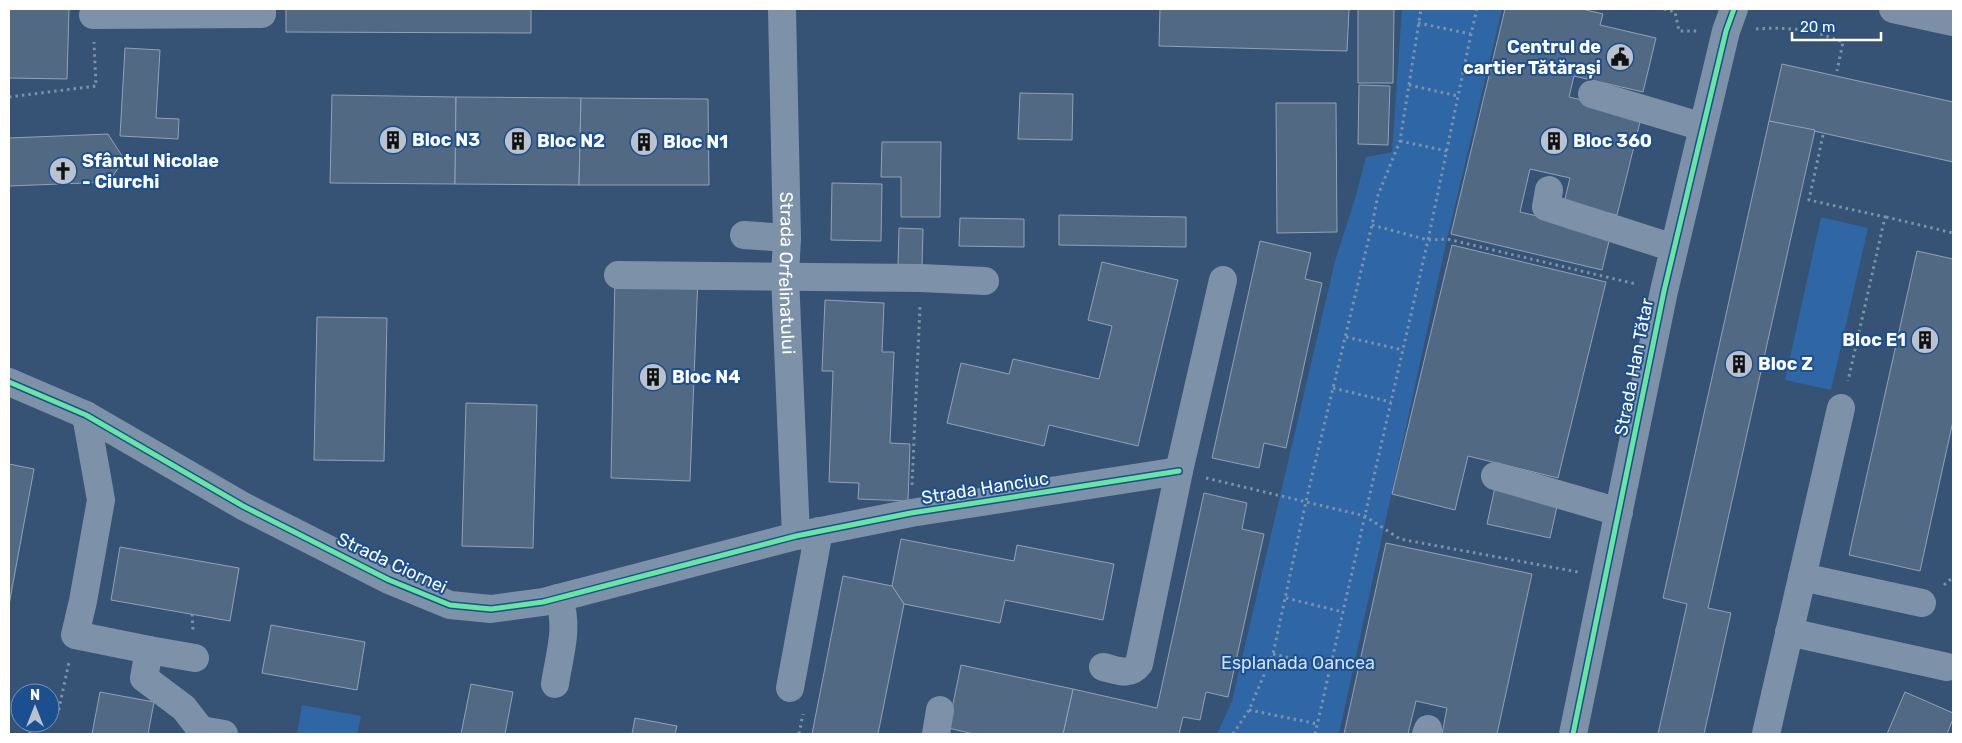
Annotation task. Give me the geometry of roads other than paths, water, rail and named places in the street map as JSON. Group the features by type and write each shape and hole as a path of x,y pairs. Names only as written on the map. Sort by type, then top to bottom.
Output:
{"main road":[{"path":"1893,9 1953,22"}],"street":[{"path":"93,15 262,14 262,9"},
{"name":"Strada Orfelinatului","path":"782,9 787,238 786,276 808,534 790,688"},
{"name":"Strada Han Tătar","path":"1573,734 1664,291 1726,31 1734,9"},
{"path":"1592,94 1703,128"},
{"path":"1549,190 1546,207 1674,248"},
{"path":"744,235 787,238"},
{"path":"618,275 921,278 985,281"},
{"path":"1103,667 1128,672 1134,670 1139,664 1179,472 1223,280"},
{"name":"Strada Ciornei","path":"9,382 86,415 244,506 389,580 450,605 490,609 543,602 808,534"},
{"path":"1766,734 1841,408"},
{"path":"86,415 100,500 83,602 75,634 195,658"},
{"name":"Strada Hanciuc","path":"808,534 911,513 1179,472"},
{"path":"1495,476 1620,512"},
{"path":"1802,577 1922,603"},
{"path":"555,684 564,628 563,608 558,598"},
{"path":"1789,632 1947,667"},
{"path":"149,650 144,678 184,708 201,730 224,734"}],"place":[{"name":"Centrul de cartier Tătărași","path":"1620,57"},
{"name":"Bloc N3","path":"393,140"},
{"name":"Bloc N2","path":"518,141"},
{"name":"Bloc 360","path":"1554,141"},
{"name":"Bloc N1","path":"644,142"},
{"name":"Sfântul Nicolae - Ciurchi","path":"63,171"},
{"name":"Bloc E1","path":"1925,340"},
{"name":"Bloc Z","path":"1739,364"},
{"name":"Bloc N4","path":"653,377"}],"park label":[{"name":"Esplanada Oancea","path":"1298,663"}]}
